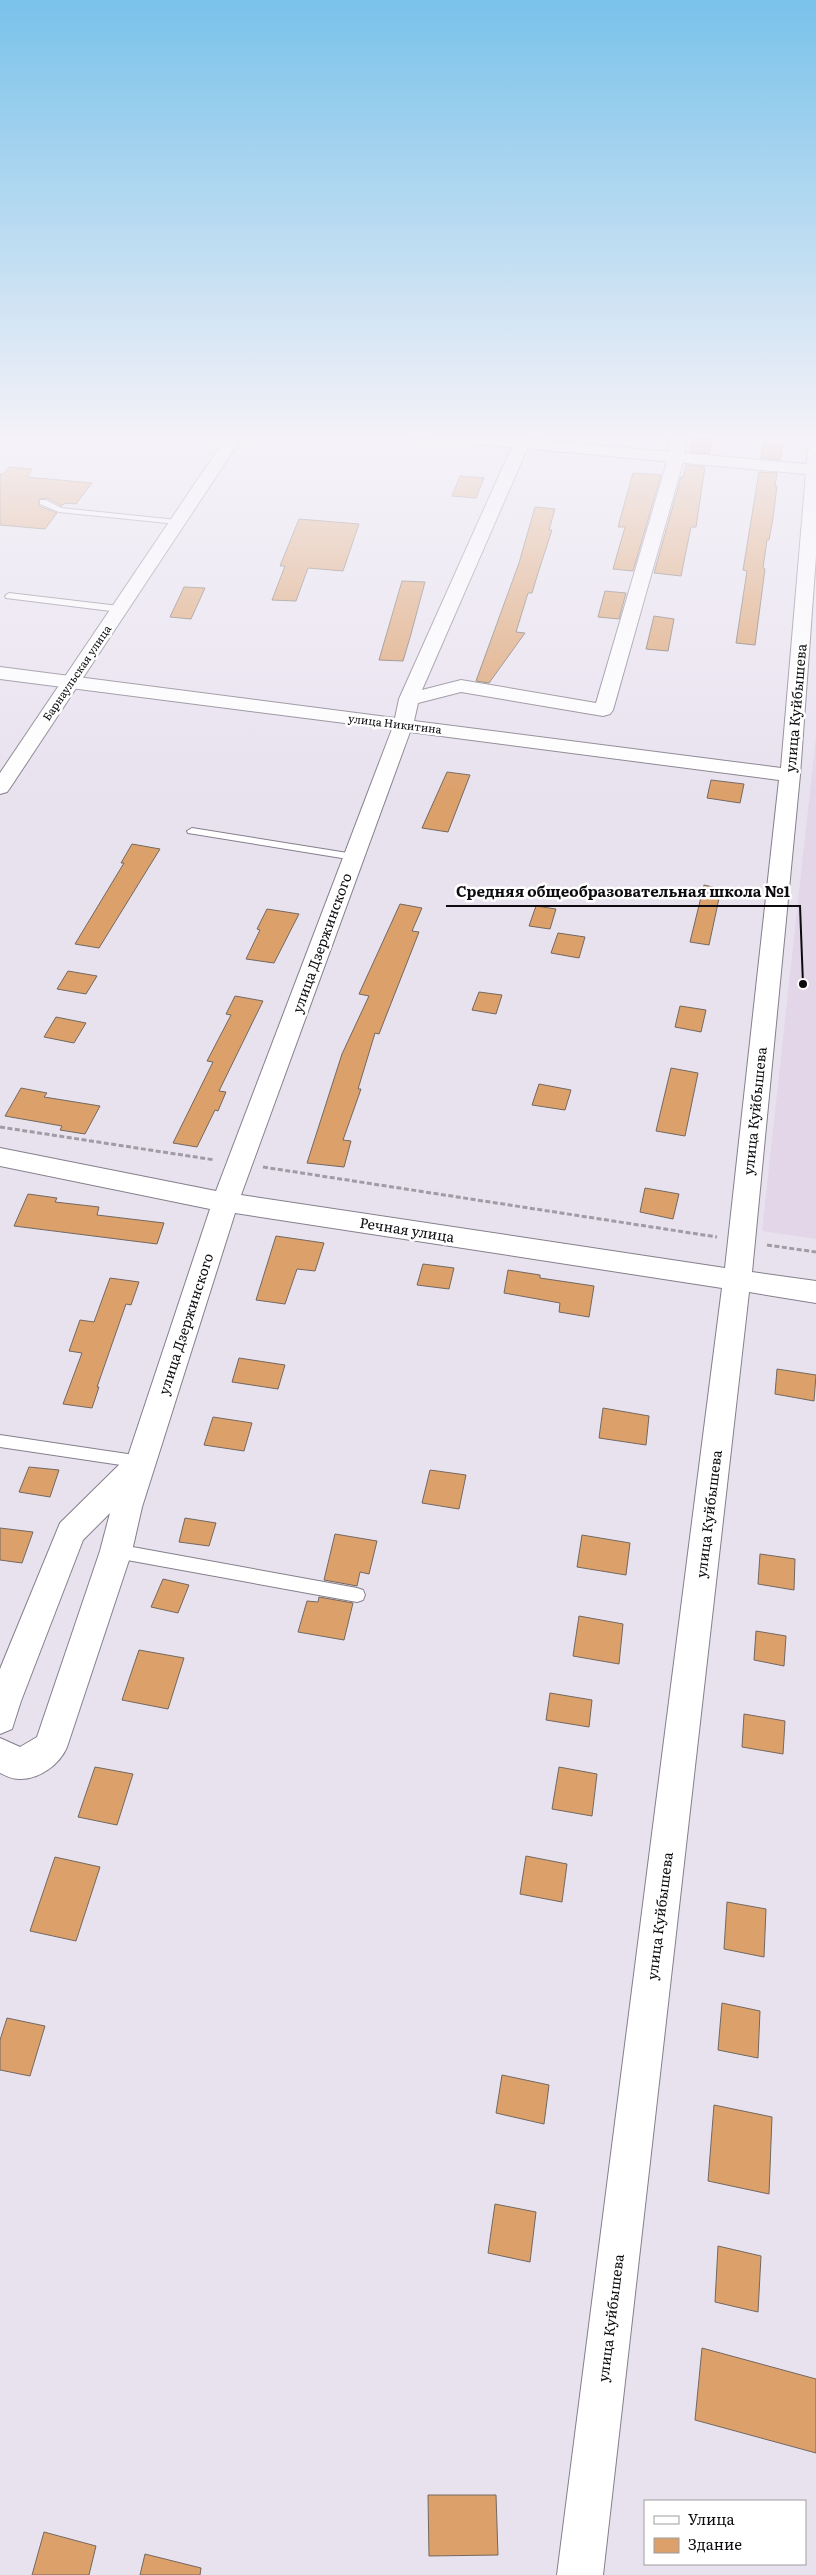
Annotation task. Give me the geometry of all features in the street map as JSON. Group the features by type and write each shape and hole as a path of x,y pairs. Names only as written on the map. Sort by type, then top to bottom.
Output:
{"street":[{"name":"Барнаульская улица","path":"0,788 157,553"},
{"name":"улица Дзержинского","path":"0,1754 17,1763 29,1762 50,1747 116,1551 225,1202 404,725 409,699 473,553"},
{"name":"улица Никитина","path":"409,699 461,686 603,710 648,553"},
{"name":"улица Куйбышева","path":"580,2575 737,1280 790,775 809,553"},
{"name":"улица Никитина","path":"0,673 790,775"},
{"name":"Речная улица","path":"0,1157 225,1202 816,1292"},
{"name":"улица Дзержинского","path":"0,1718 4,1701 71,1532 142,1463"}],"lane":[{"path":"9,596 119,609"},
{"path":"192,831 354,857"},
{"path":"0,1441 142,1463"},
{"path":"116,1551 357,1595"}],"path":[{"path":"0,1127 816,1252"}],"shaded area":[{"path":"816,736 816,1239 762,1231"}],"building":[{"path":"285,553 349,553 343,571 308,568 296,601 272,600 285,566 280,566"},
{"path":"522,553 545,553 532,593 528,593 516,632 525,633 489,683 476,681"},
{"path":"618,553 638,553 633,571 613,569"},
{"path":"660,553 686,553 681,576 654,573"},
{"path":"746,553 765,553 763,568 765,569 755,645 736,643 747,571 743,570"},
{"path":"402,581 425,582 411,634 403,661 379,660"},
{"path":"184,587 205,588 191,619 170,617"},
{"path":"605,591 626,593 619,619 598,617"},
{"path":"654,616 674,619 668,651 646,649"},
{"path":"447,772 470,775 448,832 422,828"},
{"path":"711,780 744,784 740,803 707,798"},
{"path":"132,844 160,849 99,948 75,944 124,863 121,863"},
{"path":"704,885 721,889 709,945 690,942"},
{"path":"400,904 422,908 412,931 419,932 379,1034 375,1033 358,1089 361,1089 343,1140 351,1141 344,1167 307,1163 342,1054 369,996 359,994"},
{"path":"536,906 556,909 550,929 529,926"},
{"path":"267,909 299,914 274,963 246,959 260,930 257,929"},
{"path":"558,933 585,937 579,958 551,953"},
{"path":"68,971 97,976 86,994 57,989"},
{"path":"479,992 502,995 496,1014 472,1010"},
{"path":"235,996 263,1001 219,1091 226,1092 218,1111 215,1110 197,1147 173,1143 213,1062 207,1061 231,1015 226,1014"},
{"path":"680,1006 706,1010 701,1032 675,1027"},
{"path":"56,1017 86,1023 74,1043 44,1037"},
{"path":"671,1068 698,1073 685,1136 656,1131"},
{"path":"539,1084 571,1090 565,1110 532,1105"},
{"path":"21,1088 47,1093 44,1097 100,1106 85,1134 60,1130 62,1126 5,1116"},
{"path":"645,1188 679,1194 673,1219 640,1212"},
{"path":"28,1194 57,1198 55,1202 99,1207 97,1215 164,1223 157,1244 14,1226"},
{"path":"276,1236 324,1243 315,1271 297,1269 285,1304 256,1300"},
{"path":"423,1264 454,1268 449,1289 417,1285"},
{"path":"508,1270 540,1275 540,1278 594,1286 589,1317 559,1312 560,1303 504,1293"},
{"path":"110,1278 139,1282 131,1305 126,1304 97,1387 99,1387 92,1408 63,1404 82,1353 69,1351 80,1320 94,1322"},
{"path":"239,1358 285,1365 278,1389 232,1382"},
{"path":"777,1369 816,1375 814,1401 775,1394"},
{"path":"603,1408 649,1416 646,1445 599,1438"},
{"path":"213,1417 252,1423 244,1451 204,1445"},
{"path":"29,1467 59,1470 50,1497 19,1492"},
{"path":"430,1470 466,1475 459,1509 422,1503"},
{"path":"185,1518 216,1523 209,1546 179,1542"},
{"path":"0,1528 33,1532 22,1563 0,1560"},
{"path":"335,1534 377,1541 369,1574 360,1572 357,1586 324,1580"},
{"path":"582,1535 630,1543 626,1575 577,1567"},
{"path":"760,1554 795,1559 794,1590 758,1584"},
{"path":"163,1579 189,1585 178,1613 151,1607"},
{"path":"319,1597 353,1603 344,1640 298,1632 307,1601 318,1602"},
{"path":"579,1616 623,1624 619,1664 573,1656"},
{"path":"756,1631 786,1636 784,1666 754,1660"},
{"path":"139,1650 184,1658 168,1709 122,1700"},
{"path":"550,1693 592,1700 589,1727 546,1720"},
{"path":"744,1714 785,1721 783,1754 742,1747"},
{"path":"95,1767 133,1774 117,1825 78,1817"},
{"path":"559,1767 597,1774 592,1816 552,1809"},
{"path":"526,1856 567,1864 562,1902 520,1894"},
{"path":"55,1857 100,1867 76,1941 30,1931"},
{"path":"727,1902 766,1909 764,1957 724,1949"},
{"path":"722,2003 760,2011 758,2058 718,2050"},
{"path":"7,2018 45,2026 30,2076 0,2070 0,2040"},
{"path":"502,2075 549,2085 544,2124 496,2113"},
{"path":"714,2105 772,2117 769,2194 708,2181"},
{"path":"495,2204 536,2212 530,2262 488,2253"},
{"path":"718,2246 761,2256 758,2312 715,2302"},
{"path":"702,2348 816,2379 816,2453 695,2420"},
{"path":"428,2495 496,2495 498,2555 429,2556"},
{"path":"44,2532 96,2546 89,2575 32,2575"},
{"path":"145,2554 201,2568 200,2575 140,2575"}],"place":[{"name":"Средняя общеобразовательная школа №1","path":"803,984"}]}
